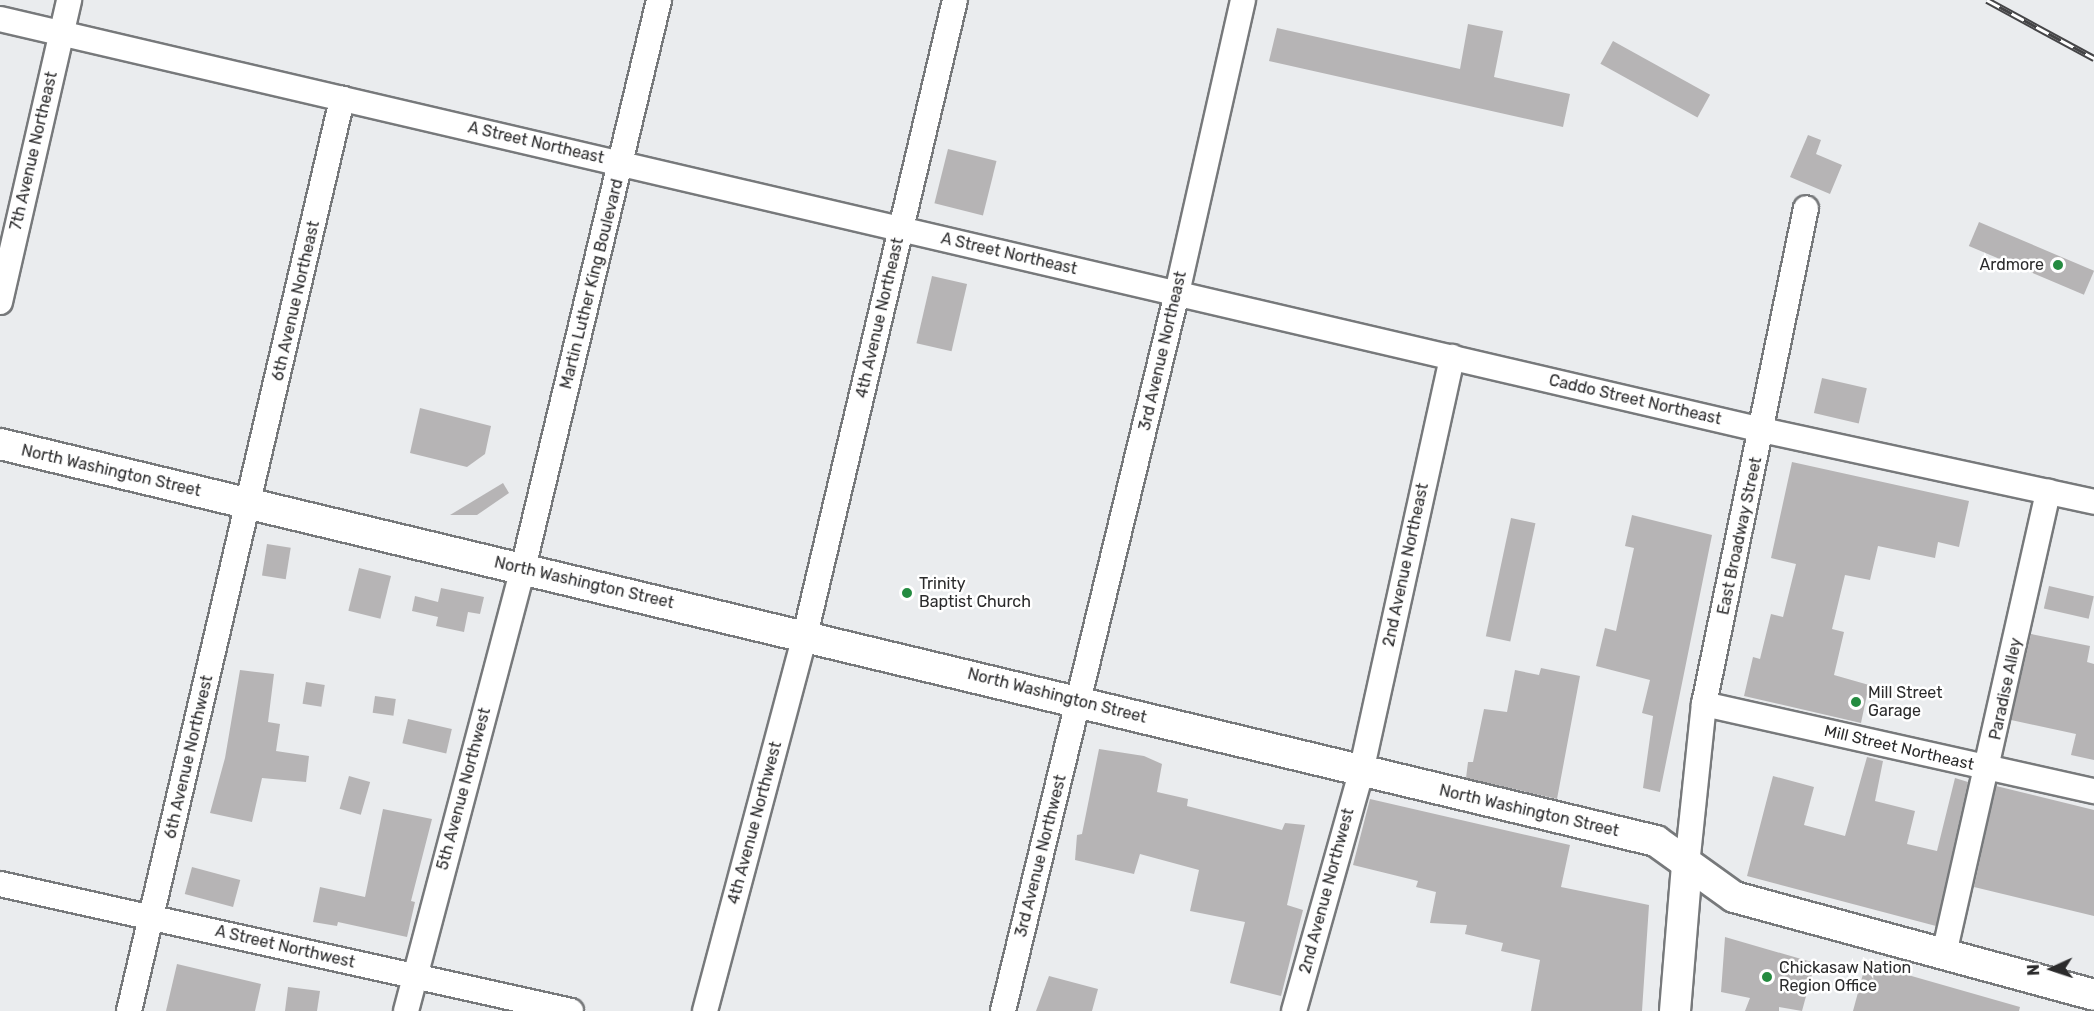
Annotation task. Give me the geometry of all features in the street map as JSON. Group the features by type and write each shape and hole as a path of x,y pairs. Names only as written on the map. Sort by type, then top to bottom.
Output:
{"main road":[{"name":"North Washington Street","path":"0,444 805,635 1360,772 1656,842 1734,897 2094,995"},
{"path":"1675,1011 1687,865"}],"street":[{"name":"7th Avenue Northeast","path":"0,302 69,0"},
{"name":"Martin Luther King Boulevard","path":"523,568 622,163 659,0"},
{"name":"4th Avenue Northeast","path":"805,635 955,0"},
{"name":"3rd Avenue Northeast","path":"1079,701 1177,293 1243,0"},
{"name":"A Street Northeast","path":"0,19 1177,293"},
{"name":"6th Avenue Northeast","path":"250,504 342,99"},
{"name":"East Broadway Street","path":"1687,865 1704,704 1806,208"},
{"name":"Caddo Street Northeast","path":"1177,293 1762,430 2094,502"},
{"name":"2nd Avenue Northeast","path":"1360,772 1452,357"},
{"name":"Paradise Alley","path":"1944,954 1989,768 2048,492"},
{"name":"6th Avenue Northwest","path":"129,1011 250,504"},
{"name":"5th Avenue Northwest","path":"406,1011 523,568"},
{"name":"4th Avenue Northwest","path":"705,1011 805,635"},
{"name":"3rd Avenue Northwest","path":"1003,1011 1079,701"},
{"name":"Mill Street Northeast","path":"1704,704 2094,791"},
{"name":"2nd Avenue Northwest","path":"1294,1011 1360,772"},
{"name":"A Street Northwest","path":"0,884 571,1011"}],"building":[{"path":"1468,24 1503,31 1494,77 1570,94 1563,127 1269,61 1277,28 1460,69"},
{"path":"1613,41 1710,95 1697,118 1600,64"},
{"path":"1808,135 1821,140 1816,154 1842,165 1830,194 1790,177"},
{"path":"948,149 997,161 983,215 934,203"},
{"path":"1979,222 2094,271 2084,295 1969,246"},
{"path":"932,276 967,284 952,351 916,343"},
{"path":"1822,378 1867,388 1859,423 1814,413"},
{"path":"420,408 491,426 485,454 467,467 410,453"},
{"path":"1792,462 1969,501 1959,547 1938,542 1935,558 1878,546 1870,580 1845,575 1832,629 1844,632 1834,675 1869,685 1861,723 1744,696 1753,657 1760,659 1771,614 1783,617 1796,564 1771,558"},
{"path":"503,483 509,493 477,515 450,515"},
{"path":"1632,515 1712,535 1660,792 1643,788 1653,716 1642,713 1650,680 1596,666 1605,628 1616,631 1634,548 1625,546"},
{"path":"1511,518 1535,523 1510,642 1486,636"},
{"path":"267,544 291,548 286,579 262,576"},
{"path":"359,568 391,576 380,619 348,611"},
{"path":"2049,586 2094,596 2089,619 2044,608"},
{"path":"441,588 484,597 480,614 468,612 464,632 436,626 438,617 412,611 415,596 438,602"},
{"path":"2031,634 2090,646 2087,662 2094,664 2094,760 2071,755 2076,734 2011,720"},
{"path":"1541,668 1580,676 1557,799 1466,778 1468,762 1473,762 1484,709 1507,712 1515,670 1539,675"},
{"path":"240,670 274,674 268,722 280,724 276,751 309,756 306,782 262,778 252,822 210,813 225,758"},
{"path":"306,682 325,685 321,707 303,704"},
{"path":"375,696 396,699 393,716 373,713"},
{"path":"408,719 452,729 446,753 402,743"},
{"path":"1099,749 1144,756 1162,764 1157,792 1188,799 1187,806 1282,830 1285,823 1305,825 1287,905 1303,910 1281,996 1230,983 1245,922 1190,911 1199,870 1140,854 1134,874 1075,860 1077,835 1082,834"},
{"path":"1867,757 1883,761 1875,801 1915,811 1907,844 1937,851 1955,778 1968,782 1936,926 1747,876 1773,776 1814,787 1804,825 1845,836"},
{"path":"349,776 370,782 361,815 340,809"},
{"path":"1996,786 2094,810 2094,916 1974,887"},
{"path":"1370,799 1570,845 1561,887 1649,905 1642,1011 1531,1011 1540,960 1501,951 1503,943 1465,934 1467,925 1430,923 1436,892 1416,887 1418,881 1353,865"},
{"path":"383,809 432,819 411,901 415,902 407,937 338,922 337,926 313,922 320,887 365,897"},
{"path":"192,867 240,880 233,907 185,894"},
{"name":"Chickasaw Nation Region Office","path":"1725,937 1815,963 1802,1011 1779,1007 1779,1011 1745,1011 1750,998 1721,992"},
{"path":"1866,963 2020,1007 2019,1011 1853,1011"},
{"path":"177,964 261,984 255,1011 166,1011"},
{"path":"1049,976 1098,989 1092,1011 1036,1011"},
{"path":"288,987 320,991 317,1011 285,1011"}],"railway":[{"path":"1987,0 2094,58"}],"place":[{"name":"Ardmore","path":"2058,265"},
{"name":"Trinity Baptist Church","path":"907,593"},
{"name":"Mill Street Garage","path":"1856,702"},
{"name":"Chickasaw Nation Region Office","path":"1767,977"}]}
